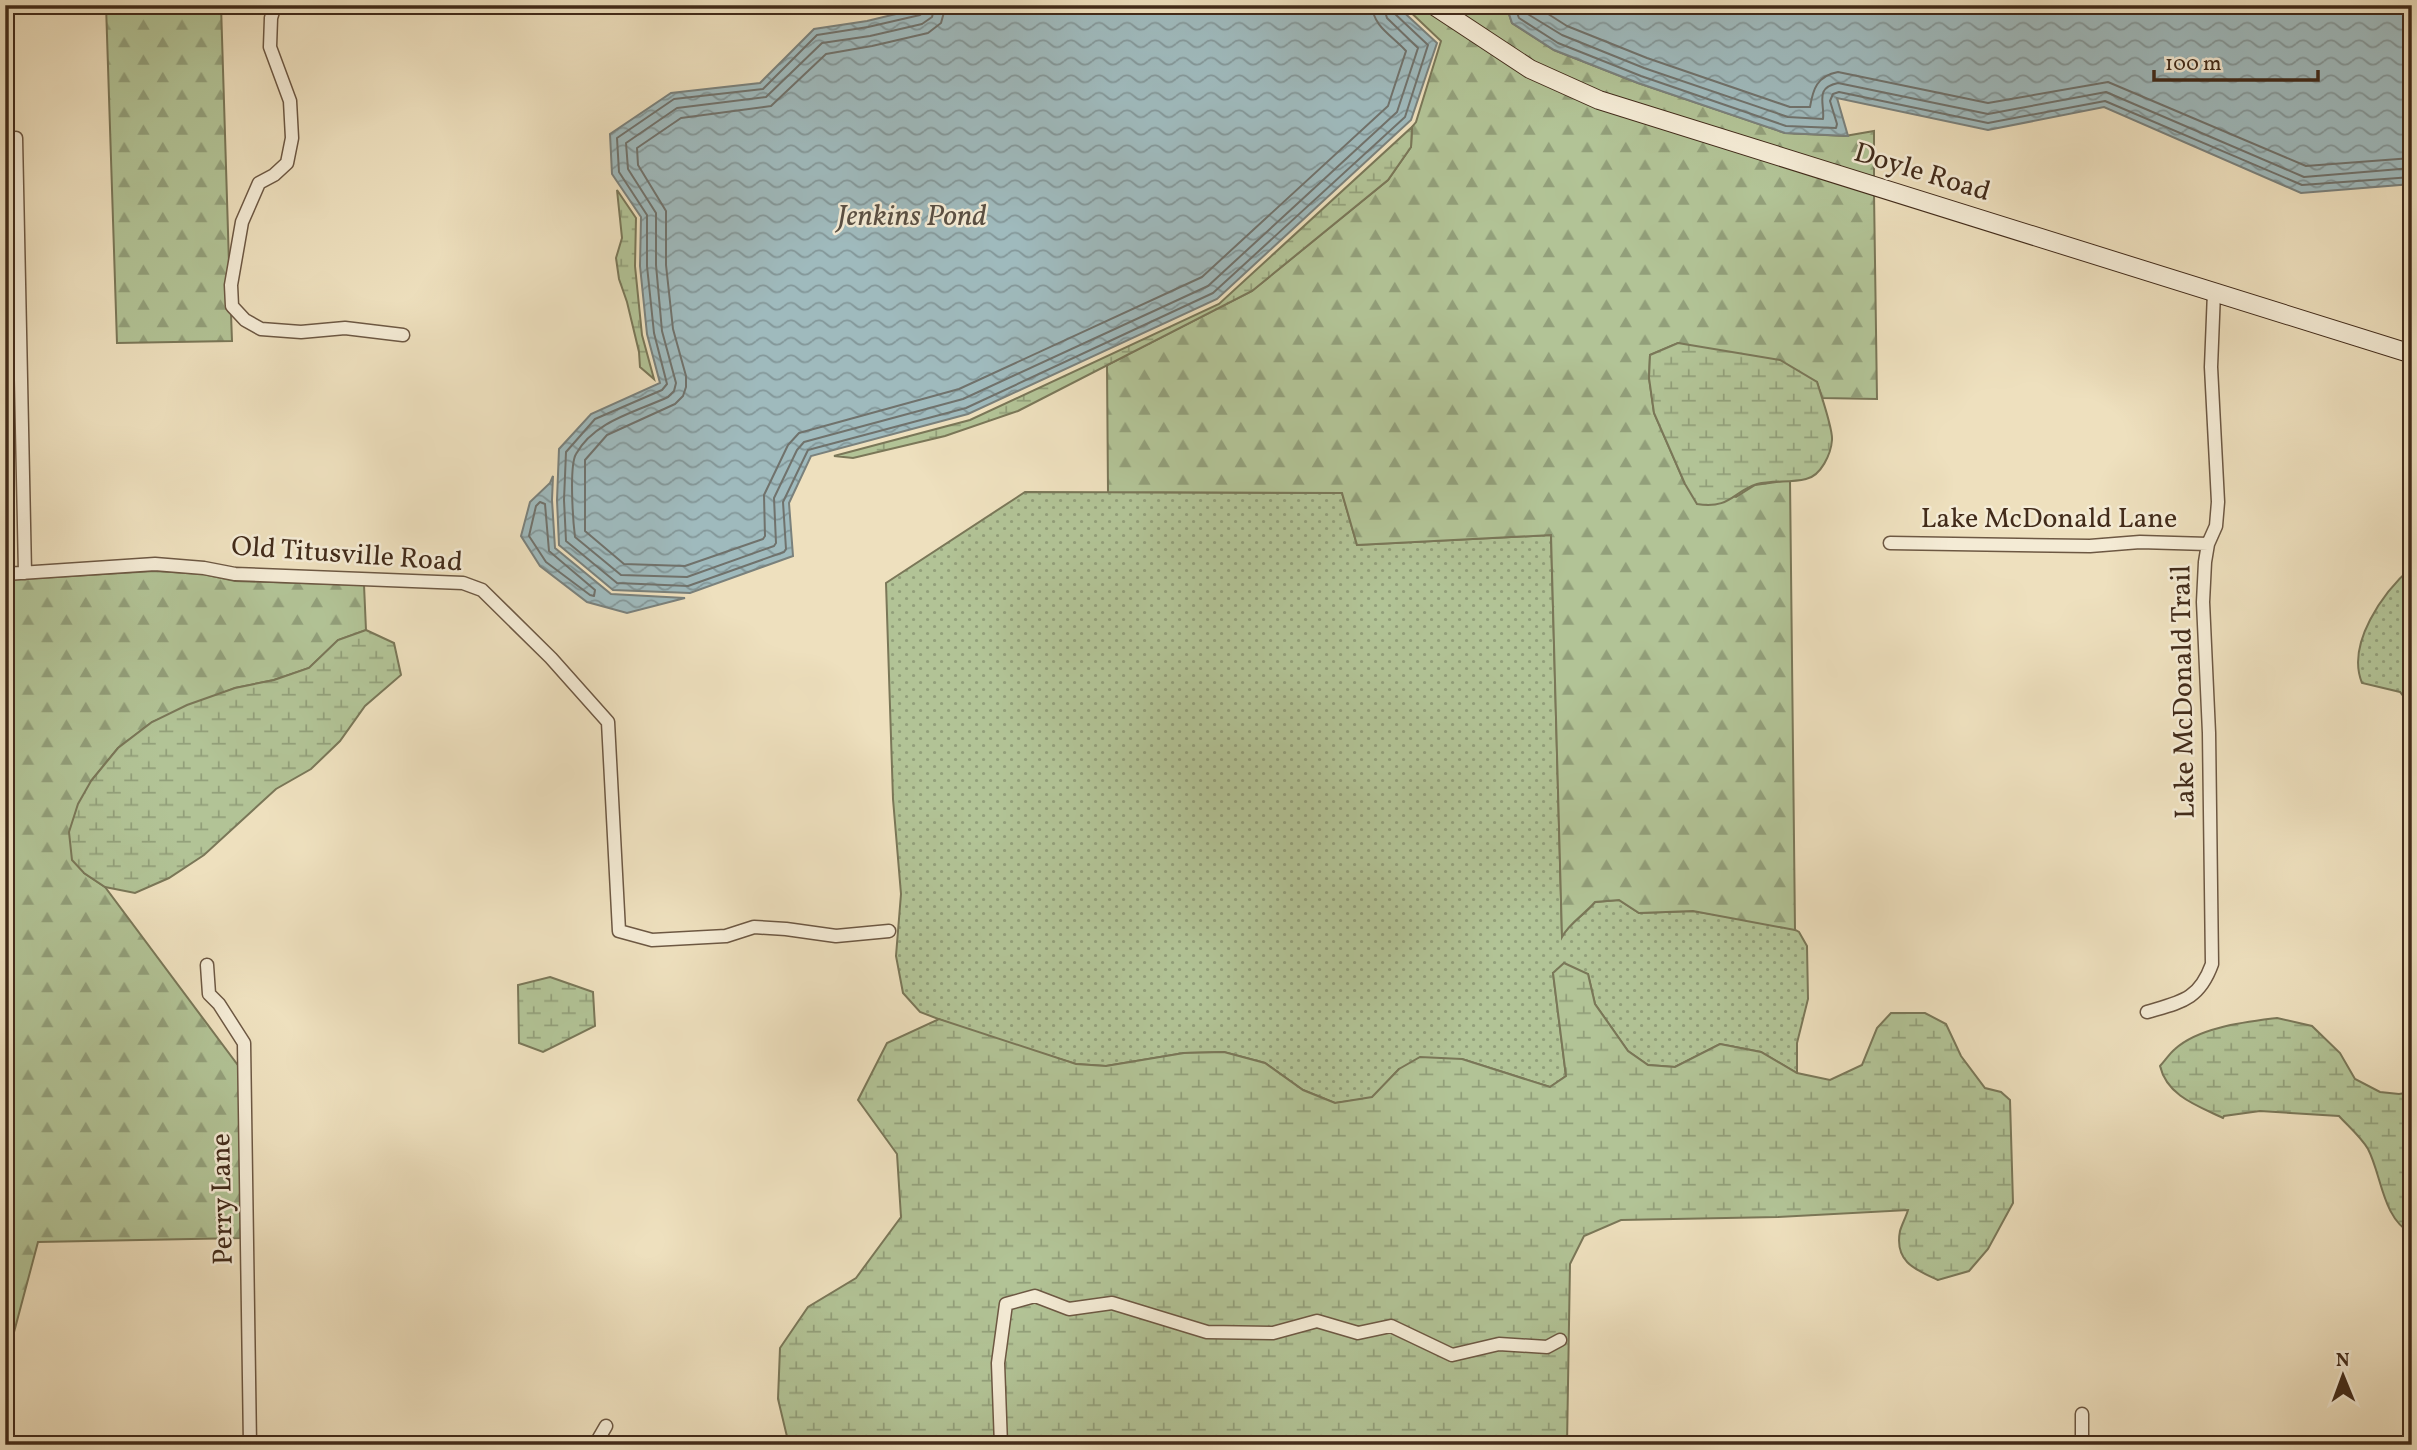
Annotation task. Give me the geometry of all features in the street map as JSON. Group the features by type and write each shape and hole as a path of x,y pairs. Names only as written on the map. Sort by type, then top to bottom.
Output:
{"main road":[{"name":"Doyle Road","path":"1433,5 1530,69 1598,100 2412,354"}],"street":[{"path":"275,5 271,18 270,47 290,101 292,138 287,163 274,175 259,183 242,222 231,285 232,306 245,320 261,329 301,332 345,328 403,335"},
{"path":"16,138 25,573"},
{"name":"Lake McDonald Trail","path":"2147,1012 2183,1002 2193,996 2212,964 2209,746 2203,601 2208,544 2216,526 2218,502 2211,367 2214,292"},
{"name":"Lake McDonald Lane","path":"1890,543 2090,547 2140,542 2208,544"},
{"name":"Old Titusville Road","path":"5,573 155,564 204,568 235,574 463,583 482,590 551,659 608,723 618,931 652,940 726,936 754,927 836,936 890,931"},
{"name":"Perry Lane","path":"207,965 209,994 219,1004 244,1043 250,1445"},
{"path":"1001,1445 998,1363 1006,1304 1035,1296 1069,1309 1112,1303 1207,1332 1273,1333 1317,1321 1358,1333 1391,1326 1452,1355 1499,1344 1547,1347 1560,1340"},
{"path":"2082,1414 2082,1445"},
{"path":"595,1445 606,1426"}],"green space":[{"path":"5,5 8,5 11,229 5,229"},
{"path":"106,5 221,5 228,311 231,314 232,341 117,343"},
{"path":"1403,5 1422,5 1528,75 1874,193 1877,399 1822,398 1817,382 1678,343 1650,355 1649,378 1654,413 1685,484 1736,497 1755,485 1790,480 1795,930 1693,911 1639,913 1619,900 1595,902 1562,937 1551,535 1357,545 1342,493 1108,492 1107,365 1252,291 1388,180 1411,147 1412,127 1416,122 1441,41"},
{"path":"1444,5 1506,5 1512,23 1554,50 1638,83 1785,133 1845,136 1874,131 1874,180 1600,94 1532,63"},
{"path":"1412,127 1411,147 1388,180 1252,291 1018,411 945,436 853,458 834,456 970,420 1219,304"},
{"path":"617,190 636,218 635,266 642,335 654,379 640,367 639,352 619,279 616,258 622,238"},
{"path":"1678,343 1780,360 1817,382 1832,435 1830,452 1821,469 1806,479 1757,484 1724,502 1697,504 1685,484 1654,413 1649,378 1650,355"},
{"path":"1025,492 1342,493 1357,545 1551,535 1562,935 1595,902 1619,900 1639,913 1693,911 1790,927 1799,932 1807,946 1808,999 1797,1043 1797,1073 1761,1052 1720,1044 1675,1067 1648,1065 1628,1051 1595,1004 1588,974 1553,973 1566,1076 1550,1087 1462,1059 1399,1069 1372,1098 1335,1103 1303,1090 1265,1063 1224,1052 1184,1053 1106,1066 1076,1064 978,1034 920,1012 903,993 896,956 901,894 893,799 886,583"},
{"path":"2412,567 2412,764 2404,754 2411,706 2400,692 2362,683 2358,668 2363,636 2370,620 2390,590"},
{"path":"155,571 203,574 235,581 364,585 366,630 338,640 309,668 274,680 235,688 152,722 118,748 91,781 84,873 105,887 240,1068 242,1238 38,1242 5,1366 5,580"},
{"path":"366,630 394,643 401,675 365,706 340,741 311,769 276,789 204,855 169,878 135,893 105,887 84,873 72,860 69,832 78,804 91,781 118,748 152,722 187,705 235,688 274,680 309,668 338,640"},
{"path":"1564,963 1588,974 1595,1004 1628,1051 1648,1065 1675,1067 1720,1044 1761,1052 1797,1073 1830,1080 1862,1065 1877,1028 1891,1013 1925,1013 1946,1024 1961,1056 1985,1088 2001,1092 2010,1100 2013,1203 1988,1249 1969,1271 1938,1280 1915,1268 1900,1250 1900,1231 1908,1210 1778,1217 1621,1220 1584,1236 1570,1264 1567,1445 1223,1445 1216,1439 1197,1445 789,1445 778,1399 780,1348 808,1307 856,1278 901,1217 897,1154 858,1100 887,1043 939,1019 1076,1064 1106,1066 1184,1053 1224,1052 1265,1063 1303,1090 1335,1103 1372,1097 1399,1069 1420,1057 1462,1059 1550,1087 1566,1076 1553,973"},
{"path":"550,977 593,992 595,1026 543,1052 519,1043 518,985"},
{"path":"2277,1018 2312,1026 2340,1053 2355,1079 2380,1092 2412,1092 2412,1234 2394,1218 2368,1149 2339,1116 2260,1111 2223,1118 2185,1099 2169,1085 2160,1066 2185,1042 2197,1035 2223,1027"}],"water":[{"name":"Jenkins Pond","path":"933,5 1396,5 1437,43 1411,120 1217,299 968,414 811,456 789,503 793,556 690,593 613,590 559,545 557,500 559,449 591,414 660,383 647,334 640,266 641,217 612,174 610,134 671,93 760,83 814,29 867,21"},
{"path":"1506,5 2412,5 2412,184 2301,193 2104,107 1988,130 1837,98 1848,136 1785,133 1638,83 1554,50 1512,23"},
{"path":"553,476 555,548 611,594 685,598 627,613 587,602 540,566 521,536 530,502 550,483"}]}
